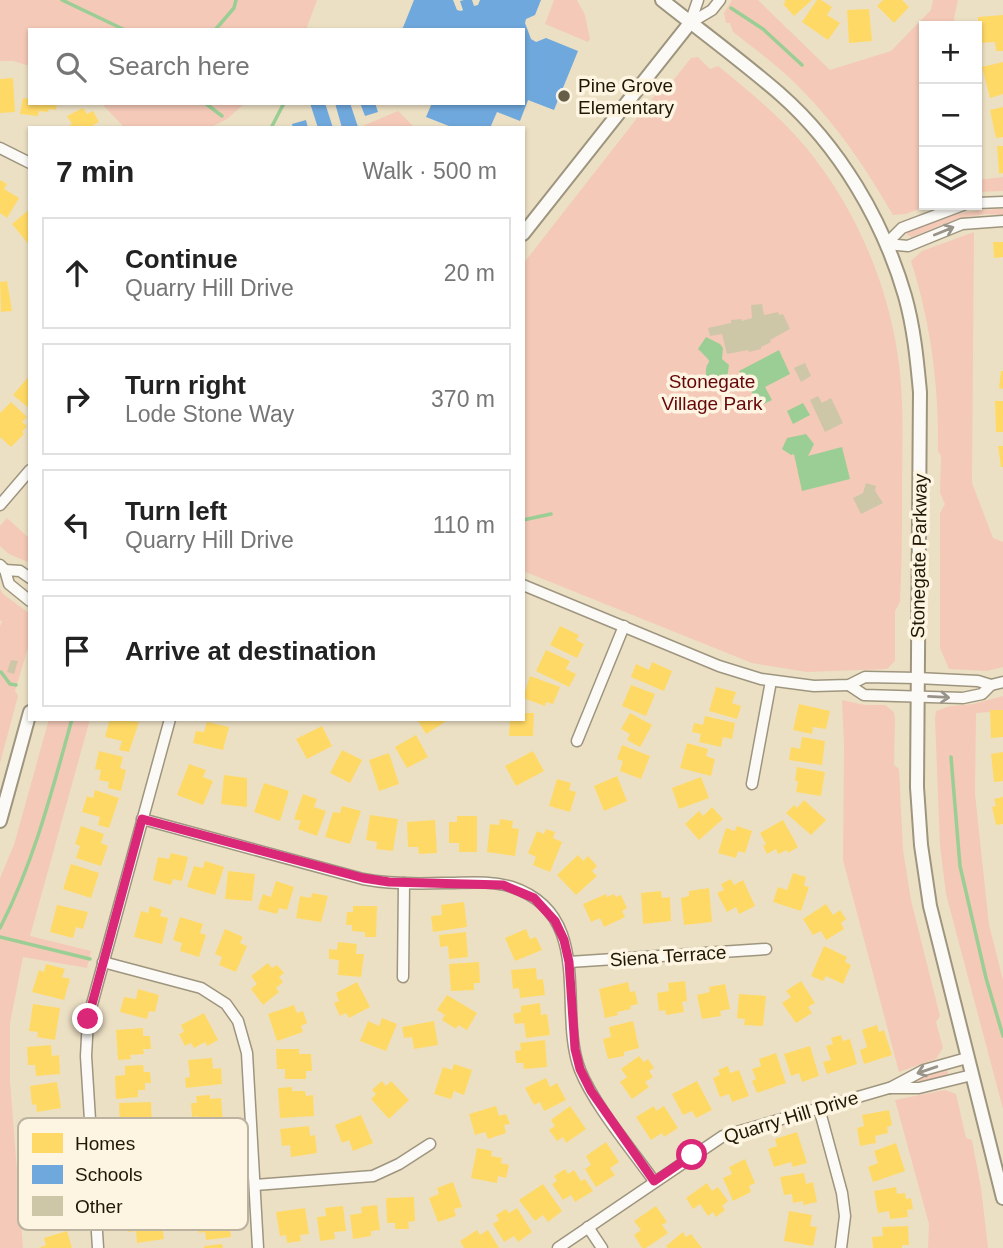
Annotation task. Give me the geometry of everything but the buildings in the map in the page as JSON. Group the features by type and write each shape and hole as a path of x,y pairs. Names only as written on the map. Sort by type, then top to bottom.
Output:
{"street":[{"name":"Stonegate Parkway","path":"662,0 780,94 835,154 859,191 886,244 908,310 920,392 917,787 921,845 930,906 1003,1198"},
{"path":"525,231 690,23 698,0"},
{"path":"690,23 712,10 720,0"},
{"path":"0,149 28,162"},
{"path":"982,203 1003,202"},
{"path":"886,244 902,228 950,210"},
{"path":"886,244 908,246 962,224 1003,222"},
{"path":"0,505 28,472"},
{"path":"3,567 20,571 28,577"},
{"path":"3,567 9,584 28,599"},
{"path":"525,586 719,666 771,681 814,686 849,685 865,677 978,681 991,685"},
{"path":"577,741 624,626"},
{"path":"752,785 771,681"},
{"path":"849,685 864,695 963,698 982,694 991,685 1003,682"},
{"path":"0,821 28,719"},
{"path":"90,1118 86,1043 88,1019 169,721"},
{"path":"142,819 363,878 404,883 488,883 525,892 555,921 564,940 569,962 575,1049 580,1069 591,1091 654,1181"},
{"path":"403,977 404,883"},
{"name":"Siena Terrace","path":"569,962 766,949"},
{"path":"103,962 201,988 221,1000 235,1016 243,1032 247,1053 258,1248"},
{"name":"Quarry Hill Drive","path":"558,1248 723,1136 889,1088 924,1070 967,1058"},
{"name":"Quarry Hill Drive","path":"889,1088 919,1088 972,1075"},
{"path":"819,1108 842,1193 845,1216 841,1248"},
{"path":"255,1185 373,1176 389,1170 430,1144"},
{"path":"588,1227 602,1248"},
{"path":"97,1230 98,1248"}],"green space":[{"path":"0,0 317,0 307,28 28,28 28,65 0,61"},
{"path":"554,0 577,0 585,15 590,39 588,42 545,24"},
{"path":"732,0 758,0 830,70 891,51 919,22 919,209 893,215 851,148 827,117 784,73 733,32 730,23 726,23 724,13"},
{"path":"933,0 958,0 954,21 920,21 931,10"},
{"name":"Stonegate Village Park","path":"698,57 710,69 718,66 774,113 804,145 856,223 880,282 896,343 902,417 900,602 895,611 895,661 887,669 807,672 752,663 525,572 525,261 659,90 667,88 691,58"},
{"path":"103,105 243,105 227,119 213,126 123,126"},
{"path":"398,111 413,126 363,126"},
{"path":"1003,177 1003,191 982,192 982,179"},
{"path":"1003,209 1003,215 959,218 912,237 907,235 908,232 954,215"},
{"path":"974,232 972,483 993,538 1003,542 1003,667 987,671 949,669 940,648 940,513 945,504 940,493 941,456 938,451 932,355 924,308 911,261 922,251"},
{"path":"7,518 28,537 28,562 9,554 0,546 0,526"},
{"path":"0,589 28,613 28,648 15,691 18,696 0,763 2,622"},
{"path":"1003,696 1003,711 976,713 975,794 989,925 1003,980 1003,1109 946,894 940,846 935,718 936,711 950,706 973,704"},
{"path":"842,700 865,705 885,705 894,712 894,765 899,769 903,850 911,900 940,1016 936,1022 943,1048 936,1059 899,1072 843,860"},
{"path":"48,721 89,721 30,936 91,951 87,968 23,957 10,1023 10,1081 18,1184 18,1230 22,1230 23,1248 0,1248 0,878 14,845"},
{"path":"945,1069 947,1076 921,1083 919,1081 920,1076"},
{"path":"945,1090 956,1094 966,1138 972,1140 988,1248 928,1248 929,1224 895,1100"}],"shaded area":[{"path":"706,337 720,344 723,348 722,359 729,365 727,379 720,383 714,383 706,375 709,361 698,349"},
{"path":"779,350 790,374 765,387 772,400 760,406 739,371"},
{"path":"803,403 810,415 793,424 787,411"},
{"path":"806,434 814,444 808,456 842,447 850,479 802,491 794,454 782,449 787,438"}],"waterway":[{"path":"62,0 121,28"},
{"path":"217,28 234,8 236,0"},
{"path":"731,8 763,29 802,65"},
{"path":"208,105 222,116"},
{"path":"272,126 283,105"},
{"path":"525,520 551,514"},
{"path":"1,672 10,684 16,685"},
{"path":"0,928 32,852 71,721"},
{"path":"951,757 960,866 986,978 1003,1036"},
{"path":"0,937 90,959"}],"place":[{"name":"Pine Grove Elementary","path":"564,96"}],"route":[{"path":"88,1019 142,819 377,881 503,885 534,898 549,912 560,930 569,962 575,1049 580,1069 591,1091 654,1181 692,1155"}]}
